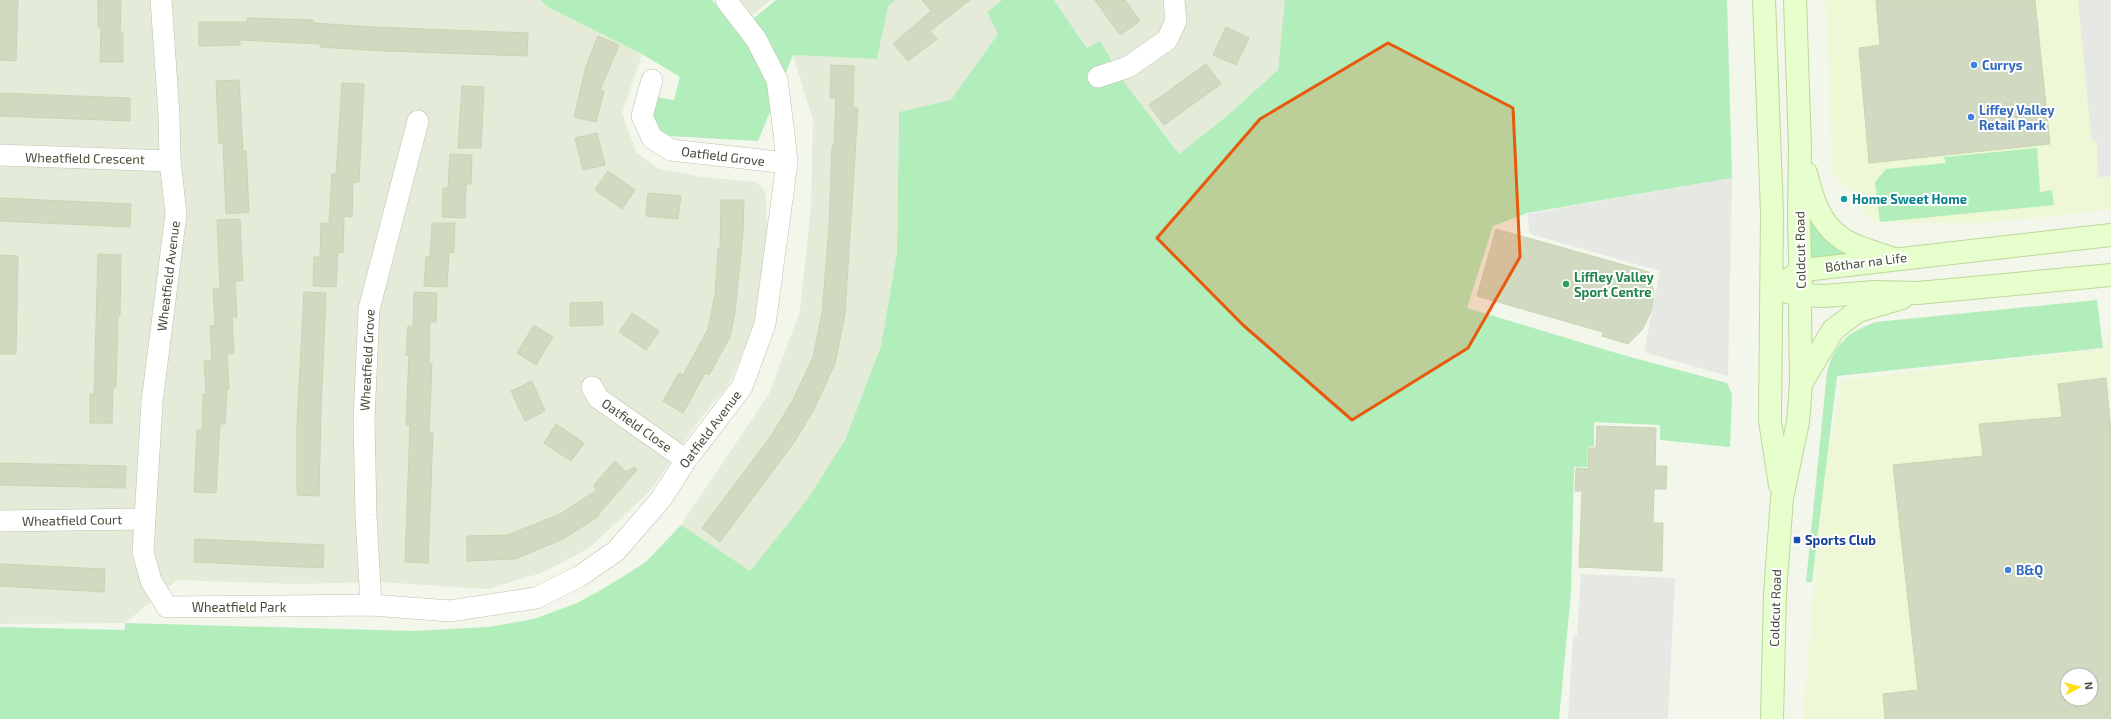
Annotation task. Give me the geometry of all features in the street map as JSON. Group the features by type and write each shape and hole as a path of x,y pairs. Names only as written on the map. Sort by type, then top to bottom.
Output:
{"main road":[{"name":"Coldcut Road","path":"1764,0 1772,213 1773,289 1770,421 1782,498"},
{"name":"Coldcut Road","path":"1772,719 1775,594 1782,498 1798,422 1801,384 1799,218 1800,148 1795,0"},
{"path":"1800,148 1813,199 1826,223 1839,237 1892,259"},
{"name":"Bóthar na Life","path":"1773,289 1800,272 1892,259 2111,235"},
{"path":"1773,289 1801,295 1824,296 1874,292 1918,294 2111,275"},
{"path":"1801,384 1833,330 1858,311 1918,294"}],"street":[{"name":"Wheatfield Avenue","path":"143,552 152,402 176,214 170,161 169,115 161,0"},
{"name":"Oatfield Avenue","path":"371,605 450,611 536,598 580,576 616,551 661,499 686,460 742,387 765,324 787,163 777,80 756,39 726,0"},
{"path":"1098,77 1128,67 1167,40 1176,21 1174,0"},
{"name":"Oatfield Grove","path":"652,80 642,116 652,138 671,150 787,163"},
{"name":"Wheatfield Grove","path":"371,605 366,516 364,419 369,309 418,121"},
{"name":"Wheatfield Crescent","path":"0,155 170,161"},
{"name":"Oatfield Close","path":"592,387 598,398 686,460"},
{"name":"Wheatfield Court","path":"0,520 144,519"},
{"name":"Wheatfield Park","path":"143,552 151,581 167,607 371,605"}],"highlighted area":[{"path":"1388,43 1513,108 1520,257 1468,348 1352,420 1243,325 1157,238 1260,119"}],"shaded area":[{"path":"0,0 540,0 548,7 642,54 622,113 636,152 658,169 702,177 756,182 763,188 766,195 767,236 754,324 730,383 700,419 651,490 588,549 541,573 487,589 380,582 296,584 177,580 125,623 0,624"},
{"path":"727,0 771,0 744,22"},
{"path":"895,0 1002,0 988,12 998,34 951,101 899,112 897,252 881,346 845,440 809,497 750,571 681,525 769,394 800,311 811,206 813,120 793,55 877,59 888,6"},
{"path":"1054,0 1285,0 1279,70 1227,116 1179,154 1127,86 1100,41 1088,48"},
{"name":"Liffey Valley Retail Park","path":"1825,0 2111,0 2111,209 1988,223 1902,223 1876,221 1865,216 1850,192 1831,173 1829,61"},
{"path":"2078,0 2111,0 2111,176 2098,178 2097,143 2092,139 2090,126"},
{"path":"1732,178 1728,376 1644,352 1660,271 1530,234 1527,214"},
{"path":"2110,331 2111,719 1803,719 1823,482 1842,380 2102,349"},
{"path":"1581,574 1675,578 1668,719 1568,719 1573,636 1577,636"}],"green space":[{"path":"540,0 712,0 737,32 776,0 895,0 888,6 877,59 793,55 758,141 668,136 651,122 655,97 674,100 680,77 642,54 548,7"},
{"path":"1002,0 1054,0 1087,48 1100,41 1127,86 1179,154 1227,116 1278,70 1285,0 1727,0 1732,178 1527,213 1493,226 1467,308 1623,355 1727,383 1732,394 1730,447 1660,440 1660,425 1594,422 1594,446 1588,447 1587,467 1574,467 1571,592 1559,719 0,719 0,627 125,630 125,623 412,631 489,627 534,619 577,603 603,589 646,562 681,525 750,571 809,497 845,440 881,346 897,252 899,112 951,100 998,34 987,12"},
{"path":"2037,148 2040,192 2052,190 2054,205 1880,222 1875,182 1886,169 1946,163 1944,157"},
{"path":"1807,214 1854,257 1807,259"},
{"path":"2097,300 2103,348 1837,376 1812,582 1806,582 1827,372 1834,353 1844,340 1858,330 1876,322"}],"building":[{"path":"0,0 18,0 16,61 0,60"},
{"path":"98,0 121,0 120,33 123,33 123,62 100,62 101,27 98,27"},
{"path":"922,0 970,0 930,31 937,39 908,61 893,44 931,11"},
{"path":"1095,0 1125,0 1140,21 1120,35"},
{"path":"1876,0 2035,0 2050,144 1869,163 1859,48 1880,45"},
{"path":"247,18 313,20 313,23 372,27 528,33 527,56 385,51 320,47 320,44 240,40 240,45 199,46 199,22 247,22"},
{"path":"1226,27 1249,38 1236,65 1213,55"},
{"path":"598,36 619,45 600,90 604,91 596,122 574,117 586,66"},
{"path":"1206,64 1221,84 1164,125 1149,105"},
{"path":"831,65 854,66 853,108 858,108 845,314 835,364 813,411 795,441 720,542 702,528 771,436 793,400 813,357 822,313 829,228 832,146 834,146 836,98 830,98"},
{"path":"239,80 243,151 246,151 249,212 226,214 223,143 219,143 216,81"},
{"path":"342,83 364,84 359,182 353,182 352,217 344,216 343,253 338,252 336,287 313,286 314,257 320,257 321,223 329,223 332,174 336,174"},
{"path":"462,86 484,87 481,148 458,148"},
{"path":"0,93 130,98 130,121 0,116"},
{"path":"597,133 605,165 583,170 575,138"},
{"path":"450,154 472,155 471,184 466,184 465,218 442,217 443,188 448,188"},
{"path":"608,171 635,190 622,209 595,190"},
{"path":"648,193 681,196 678,219 646,216"},
{"path":"0,198 131,204 130,227 0,221"},
{"path":"721,200 744,200 743,233 735,312 730,337 709,375 705,373 683,413 663,401 679,373 683,375 708,329 715,295 718,249 720,249"},
{"path":"240,219 243,281 235,281 237,317 232,317 234,353 227,354 229,389 227,389 225,424 220,424 216,493 194,492 197,430 202,430 203,394 206,394 204,361 212,361 210,326 215,325 213,289 220,288 217,220"},
{"path":"432,223 455,223 454,253 449,252 447,287 424,286 426,257 430,257"},
{"name":"Liffley Valley Sport Centre","path":"1496,229 1649,272 1653,290 1653,301 1651,312 1642,330 1628,344 1602,336 1603,332 1477,296"},
{"path":"98,254 121,255 120,316 118,316 116,387 113,387 112,423 90,423 90,394 94,394"},
{"path":"0,255 18,256 16,354 0,354"},
{"path":"304,292 326,293 319,496 297,495 297,424"},
{"path":"414,292 437,293 436,322 430,322 429,364 432,364 429,433 433,433 428,563 405,562 410,425 406,425 409,356 406,355 408,326 413,327"},
{"path":"602,302 603,325 570,326 570,303"},
{"path":"632,313 659,331 646,350 619,332"},
{"path":"534,325 553,337 536,365 517,353"},
{"name":"B&Q","path":"2106,378 2111,432 2111,719 1885,719 1883,694 1918,690 1893,465 1983,456 1979,424 2062,417 2058,384"},
{"path":"532,381 545,411 525,421 511,391"},
{"path":"556,424 584,443 571,461 544,443"},
{"path":"1597,426 1656,428 1655,466 1667,466 1666,489 1654,489 1653,523 1663,523 1662,571 1579,567 1582,491 1575,491 1576,468 1588,469 1589,448 1596,448"},
{"path":"615,461 626,472 634,467 637,470 598,515 599,516 563,539 515,559 467,561 467,536 508,535 560,514 597,490 593,486"},
{"path":"0,463 126,466 125,488 0,485"},
{"path":"195,539 324,545 323,568 194,562"},
{"path":"0,564 105,569 104,592 0,586"}],"place":[{"name":"Currys","path":"1974,65"},
{"name":"Liffey Valley Retail Park","path":"1971,117"},
{"name":"Home Sweet Home","path":"1844,199"},
{"name":"Liffley Valley Sport Centre","path":"1566,284"},
{"name":"Sports Club","path":"1797,540"},
{"name":"B&Q","path":"2008,570"}]}
